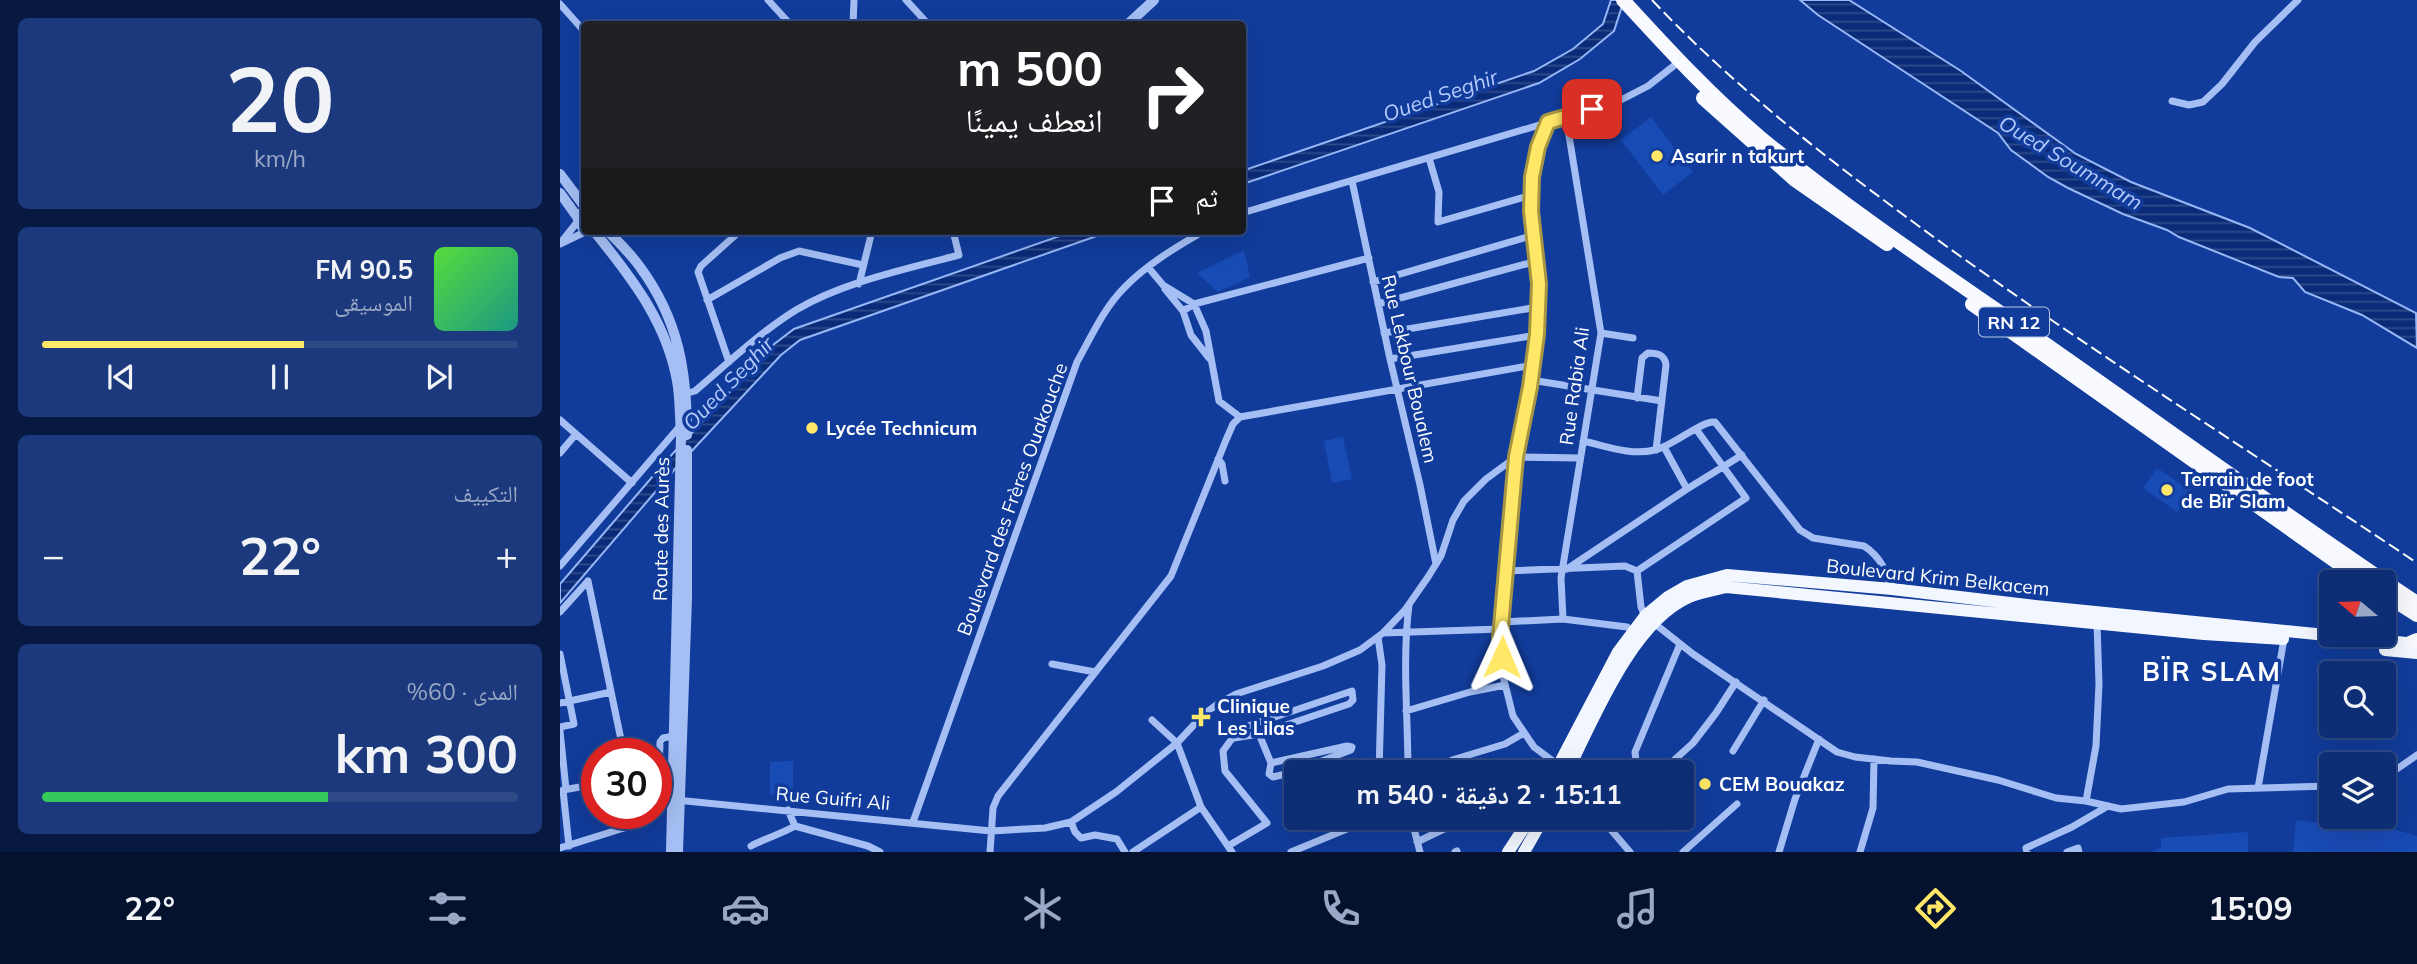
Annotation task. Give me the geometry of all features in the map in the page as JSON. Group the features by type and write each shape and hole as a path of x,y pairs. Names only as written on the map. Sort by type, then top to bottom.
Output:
{"highway":[{"name":"RN 12","path":"1611,0 1632,16 1725,120 1795,180 2348,570"},
{"name":"RN 12","path":"1623,0 1632,16"},
{"name":"RN 12","path":"1677,64 1761,137 1842,200 2309,531 2417,603"},
{"path":"2396,602 2417,615"}],"main road":[{"name":"Boulevard Krim Belkacem","path":"1568,760 1618,652 1668,597 1687,586 1727,575 1892,589 2415,645"},
{"name":"Boulevard Krim Belkacem","path":"1649,620 1689,597 1726,587 2284,639 2415,645"},
{"path":"1508,852 1522,830"},
{"path":"1524,852 1537,830"}],"street":[{"path":"768,0 787,21"},
{"path":"853,21 854,0"},
{"path":"906,0 925,21"},
{"path":"1131,21 1154,0"},
{"path":"2172,102 2189,105 2203,102 2222,84 2255,42 2298,0"},
{"path":"560,4 581,28"},
{"path":"1246,212 1617,102 1648,86 1677,64"},
{"name":"Rue Rabia Ali","path":"1563,619 1564,570 1601,333 1566,117"},
{"path":"1548,122 1538,147 1532,177 1537,334 1516,457 1500,638 1505,685 1513,716 1534,747 1550,760"},
{"path":"1429,158 1439,192 1438,222 1532,195"},
{"path":"560,174 581,204"},
{"name":"Rue Lekbour Boualem","path":"1352,181 1436,565"},
{"path":"560,193 581,224"},
{"path":"560,244 581,226"},
{"path":"560,244 581,226"},
{"name":"Route des Aurès","path":"597,235 637,285 650,307 664,337 682,395"},
{"name":"Route des Aurès","path":"612,235 639,264 667,314 681,358 687,598 671,852"},
{"path":"729,362 706,300 699,268 736,235"},
{"path":"859,284 871,235"},
{"path":"682,395 695,391 766,330 829,293 959,255 954,235"},
{"name":"Boulevard des Frères Ouakouche","path":"914,822 1077,362 1098,323 1122,289 1148,267 1198,235"},
{"path":"1373,282 1534,236"},
{"path":"706,300 780,258 799,251 863,265"},
{"path":"1188,311 1369,258"},
{"path":"1378,304 1536,261"},
{"path":"1148,267 1206,331 1219,401 1240,417"},
{"path":"1163,285 1188,311 1191,335 1211,360"},
{"path":"1384,333 1538,307"},
{"path":"1601,333 1633,338"},
{"path":"1390,359 1537,334"},
{"path":"1637,398 1641,360 1646,354 1656,353 1664,357 1666,365 1660,448 1687,489"},
{"path":"990,852 993,808 999,796 1171,576 1217,459 1233,424 1240,417 1533,365"},
{"path":"1531,380 1662,401"},
{"path":"560,420 632,483"},
{"path":"1583,441 1632,452 1660,448 1708,421 1715,422 1800,530 1813,538 1864,546 1885,569 1892,589"},
{"path":"1637,571 1746,498 1696,429"},
{"path":"560,565 632,483 682,433"},
{"path":"560,453 576,434"},
{"path":"1564,570 1742,455"},
{"path":"1125,852 1117,839 1095,835 1081,838 1071,822 1116,792 1177,743 1204,714 1219,703 1236,694 1312,671 1360,650 1380,635 1409,604 1436,565 1453,520 1464,502 1486,479 1516,457 1580,458"},
{"path":"1217,459 1222,464 1225,481"},
{"name":"Route des Aurès","path":"678,852 674,736 683,478"},
{"path":"1506,572 1625,566 1637,571"},
{"path":"1637,571 1641,607 1649,620 1837,752 1874,759 1917,762 1997,780 2056,799 2086,801 2121,808 2184,802 2228,789 2319,786"},
{"path":"560,612 588,581 621,738"},
{"path":"1408,760 1405,633 1409,604"},
{"path":"1380,635 1563,619 1627,627"},
{"path":"2086,801 2097,734 2097,623"},
{"path":"1379,760 1382,664 1380,635"},
{"path":"2259,788 2284,639"},
{"path":"1636,760 1635,752 1680,644"},
{"path":"560,654 574,724 560,729 566,789"},
{"path":"1052,664 1095,672"},
{"path":"1674,760 1693,743 1736,682"},
{"path":"1406,710 1505,685"},
{"path":"1152,720 1177,743 1201,807 1230,849 1267,823 1225,771 1223,751 1239,729 1352,691 1353,700 1349,704 1259,734 1234,738"},
{"path":"560,703 611,692"},
{"path":"1733,751 1764,700"},
{"path":"1452,760 1505,744 1524,733"},
{"path":"1259,734 1271,763 1269,774 1273,777 1290,774 1352,750 1352,747 1340,747 1271,763"},
{"path":"663,738 674,736"},
{"path":"1779,852 1795,799 1819,739"},
{"path":"2396,770 2417,755"},
{"path":"1860,852 1872,808 1874,759"},
{"path":"569,846 563,790 581,787"},
{"name":"Rue Guifri Ali","path":"676,800 991,831 1045,828 1071,822"},
{"path":"1683,852 1737,803"},
{"path":"2027,852 2026,848 2072,827 2108,806"},
{"path":"1133,852 1201,807"},
{"path":"788,810 795,826"},
{"path":"751,846 795,826 880,852"},
{"path":"560,848 621,829"},
{"path":"1291,852 1345,830"},
{"path":"1414,830 1420,852"},
{"path":"1417,842 1442,830"},
{"path":"1611,830 1630,852"},
{"path":"2067,852 2078,848 2079,852"}],"shaded area":[{"name":"Asarir n takurt","path":"1651,117 1693,172 1663,195 1621,140"},
{"path":"1244,250 1250,277 1218,292 1197,273"},
{"path":"1343,437 1352,479 1332,483 1324,441"},
{"name":"Terrain de foot de Bïr Slam","path":"2157,468 2191,491 2177,512 2143,488"},
{"path":"793,761 793,796 770,795 770,762"},
{"path":"2296,820 2319,823 2319,829 2393,829 2417,836 2417,852 2293,852"},
{"path":"2248,832 2248,852 2152,852 2161,847 2161,838"}],"water":[{"path":"1611,0 1624,0 1614,31 1580,59 1539,83 1246,183 1246,170 1534,71 1573,49 1603,24"},
{"name":"Oued Soummam","path":"1800,0 1849,0 1961,71 2076,154 2131,182 2250,228 2416,313 2417,348 2362,315 2305,292 2293,278 2279,277 2123,214 2048,177 2011,150 1998,133 1818,15"},
{"path":"1063,235 1100,235 800,340 781,355 675,469 560,603 560,584 666,461 773,345 794,329"}],"railway":[{"path":"1652,0 1753,96 1898,211 2054,322 2417,563"}],"place":[{"name":"Asarir n takurt","path":"1657,156"},
{"name":"Lycée Technicum","path":"812,428"},
{"name":"Terrain de foot de Bïr Slam","path":"2167,490"},
{"name":"Clinique Les Lilas","path":"1201,717"},
{"name":"CEM Bouakaz","path":"1705,784"}],"district":[{"name":"BÏR SLAM","path":"2212,671"}],"route":[{"path":"1502,657 1500,638 1511,502 1537,334 1539,284 1531,211 1532,177 1538,147 1548,122 1592,109"}],"water label":[{"name":"Oued Seghir","path":"1440,95"},
{"name":"Oued Seghir","path":"728,383"}]}
